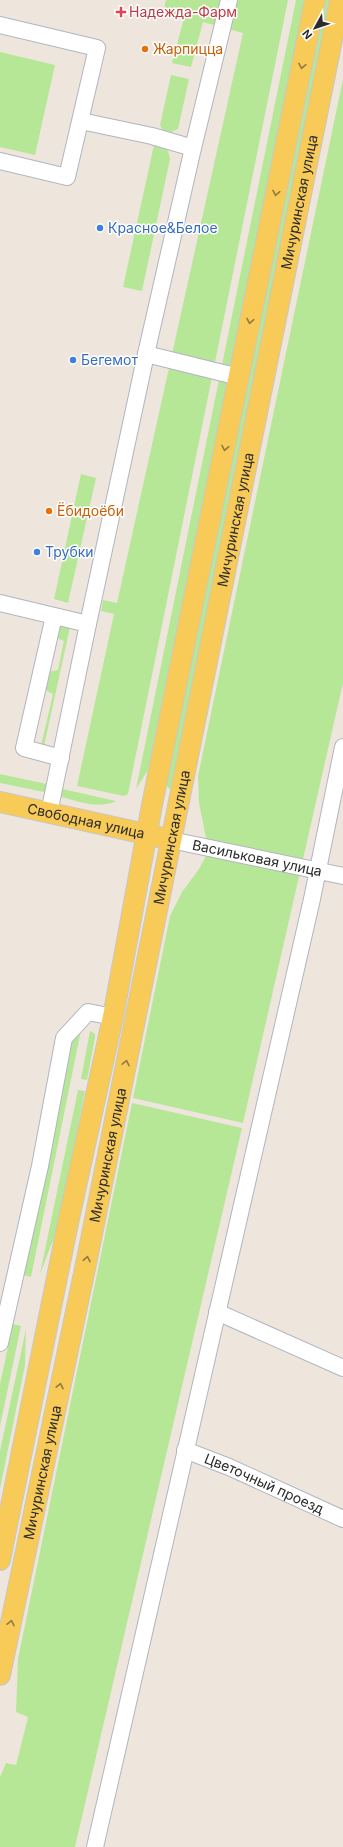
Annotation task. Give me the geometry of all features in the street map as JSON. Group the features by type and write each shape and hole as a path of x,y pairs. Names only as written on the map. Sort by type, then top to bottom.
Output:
{"main road":[{"name":"Мичуринская улица","path":"0,1560 68,1223 113,1017 147,835 315,0"},
{"name":"Мичуринская улица","path":"0,1675 87,1259 340,0"},
{"name":"Свободная улица","path":"0,802 171,840"}],"street":[{"path":"49,813 146,354 228,0"},
{"path":"0,25 98,48 67,177 0,161"},
{"path":"81,121 152,136 193,148"},
{"path":"146,354 239,377"},
{"path":"0,602 88,624"},
{"path":"54,616 24,748 61,758"},
{"path":"95,1847 318,870 343,747"},
{"name":"Васильковая улица","path":"171,840 343,876"},
{"path":"0,1343 40,1166 64,1038 88,1012 113,1017"},
{"path":"217,1312 343,1368"},
{"name":"Цветочный проезд","path":"185,1450 228,1467 343,1519"}],"green space":[{"path":"166,0 288,0 128,794 124,796 77,786 114,614 101,611 103,600 117,603 243,33 203,22 191,67 172,63 184,18 164,12 162,17"},
{"path":"296,0 305,0 148,770 136,789"},
{"path":"326,0 333,0 173,787 169,789 166,784"},
{"path":"0,52 55,65 35,155 0,147"},
{"path":"171,75 189,79 178,129 171,132 163,131 160,125"},
{"path":"343,79 343,683 243,1123 133,1098 170,916 182,892 199,869 207,854 206,838 199,803 198,776"},
{"path":"154,145 161,146 168,151 170,159 142,291 123,287"},
{"path":"81,474 96,478 68,603 54,599"},
{"path":"63,625 70,627 44,746 41,746 53,694 47,691 44,686 47,674 58,670 64,641 55,635 58,626"},
{"path":"0,774 51,785 49,793 0,783"},
{"path":"58,788 116,801 102,805 79,802 57,796"},
{"path":"81,1030 31,1277 23,1275 62,1079 73,1038"},
{"path":"90,1031 95,1034 95,1037 87,1080 81,1079"},
{"path":"78,1090 85,1091 57,1230 40,1274"},
{"path":"132,1103 242,1128 75,1847 0,1847 0,1777 6,1763 16,1765 28,1717 16,1712 18,1659"},
{"path":"13,1324 21,1326 0,1426 0,1384"},
{"path":"26,1329 25,1365 0,1489 0,1451"}],"place":[{"name":"Надежда-Фарм","path":"121,12"},
{"name":"Жарпицца","path":"145,49"},
{"name":"Красное&Белое","path":"100,228"},
{"name":"Бегемот","path":"73,360"},
{"name":"Ёбидоёби","path":"49,511"},
{"name":"Трубки","path":"37,552"}]}
